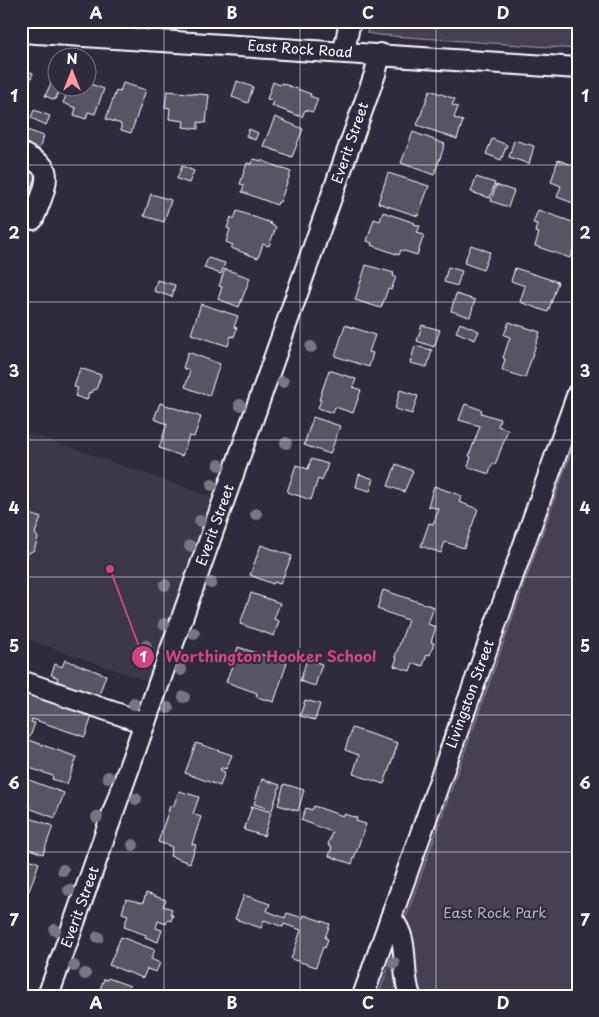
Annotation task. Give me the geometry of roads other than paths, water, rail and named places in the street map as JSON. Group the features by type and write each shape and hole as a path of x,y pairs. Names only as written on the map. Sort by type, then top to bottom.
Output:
{"street":[{"path":"344,51 350,21"},
{"name":"East Rock Road","path":"21,32 344,51 578,68"},
{"name":"Everit Street","path":"48,996 373,80 380,54"},
{"path":"21,153 43,166 47,173 46,185 33,218"},
{"name":"Livingston Street","path":"363,996 578,393"},
{"path":"21,681 145,722"},
{"path":"391,918 399,929 404,944 404,973 410,996"}],"place":[{"name":"Worthington Hooker School","path":"110,569"}],"park label":[{"name":"East Rock Park","path":"495,913"}]}
